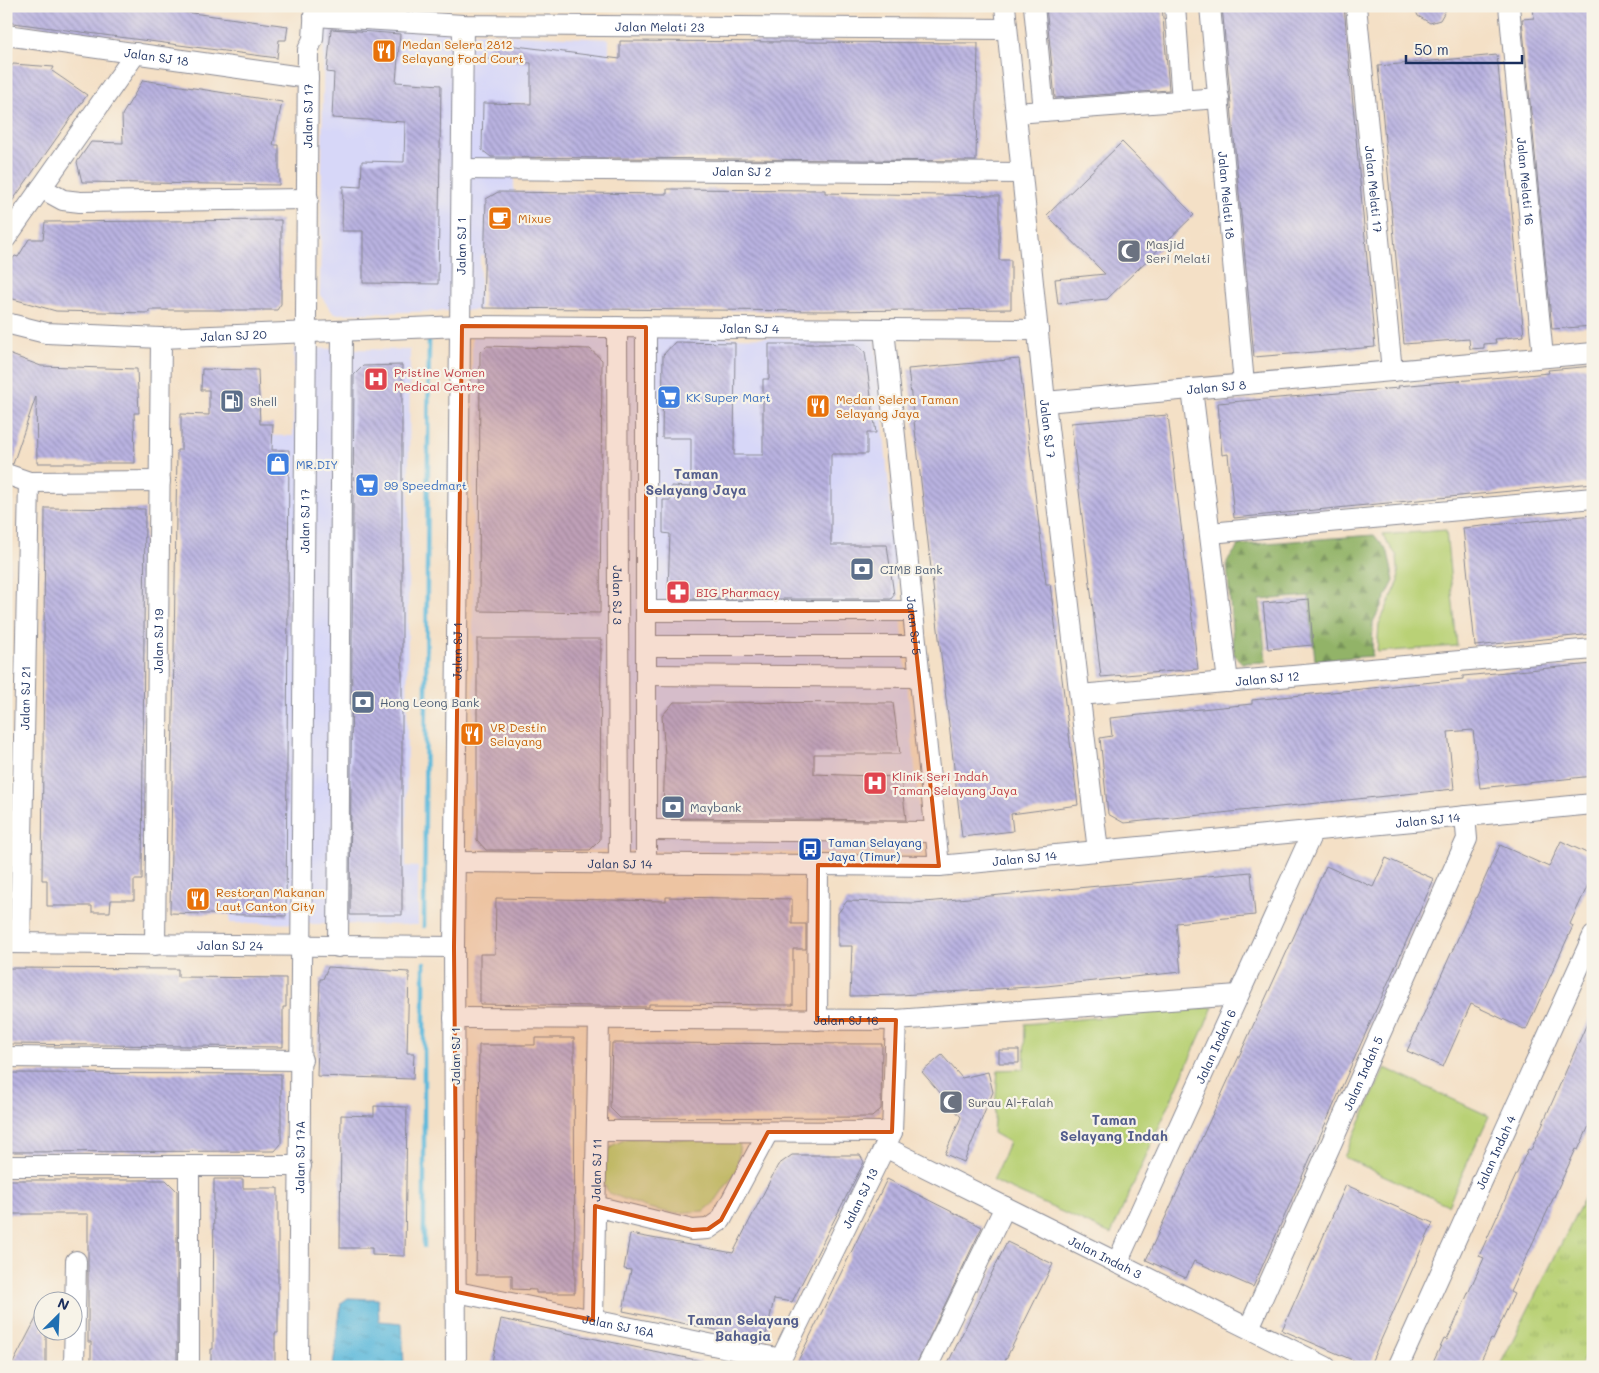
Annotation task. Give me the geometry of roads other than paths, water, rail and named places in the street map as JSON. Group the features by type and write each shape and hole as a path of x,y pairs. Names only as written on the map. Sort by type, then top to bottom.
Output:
{"street":[{"name":"Jalan SJ 7","path":"1005,6 1045,402 1098,851"},
{"path":"1034,6 1044,111"},
{"path":"1175,6 1182,101"},
{"name":"Jalan Melati 18","path":"1210,6 1244,384"},
{"name":"Jalan Melati 17","path":"1356,6 1390,371"},
{"name":"Jalan Melati 16","path":"1509,6 1543,357"},
{"name":"Jalan Melati 23","path":"314,11 463,25 1007,29"},
{"name":"Jalan SJ 17","path":"303,947 308,50 313,39 314,11"},
{"name":"Jalan SJ 1","path":"456,1367 454,947 462,326 463,25"},
{"name":"Jalan SJ 18","path":"8,38 136,53 308,78"},
{"path":"6,238 136,53"},
{"path":"1016,113 1218,98"},
{"name":"Jalan SJ 2","path":"462,169 1022,173"},
{"path":"41,188 63,200 80,202 308,199"},
{"name":"Jalan SJ 20","path":"6,323 46,333 161,338 462,326"},
{"name":"Jalan SJ 4","path":"462,326 1038,330"},
{"name":"Jalan SJ 3","path":"618,327 619,863"},
{"path":"646,327 646,863"},
{"name":"Jalan SJ 5","path":"884,329 939,866"},
{"path":"338,947 342,331"},
{"name":"Jalan SJ 19","path":"156,945 161,338"},
{"name":"Jalan SJ 8","path":"1045,402 1593,353"},
{"path":"1192,389 1228,682"},
{"path":"6,474 29,482 160,481"},
{"name":"Jalan SJ 21","path":"13,943 29,482"},
{"path":"1210,532 1593,498"},
{"path":"646,611 912,611"},
{"path":"646,646 916,646"},
{"name":"Jalan SJ 12","path":"1080,695 1454,663 1593,649"},
{"path":"646,675 919,677"},
{"name":"Jalan SJ 14","path":"455,862 939,866 1593,804"},
{"name":"Jalan Indah 5","path":"1249,1328 1467,839 1465,816"},
{"path":"646,830 935,832"},
{"name":"Jalan Indah 6","path":"1117,1263 1313,831"},
{"path":"817,1020 818,865"},
{"name":"Jalan Indah 4","path":"1398,1367 1593,936"},
{"name":"Jalan SJ 24","path":"13,943 454,947"},
{"name":"Jalan SJ 17A","path":"298,1367 303,947"},
{"name":"Jalan SJ 16","path":"454,1018 896,1020 1238,995"},
{"name":"Jalan SJ 11","path":"593,1320 599,1019"},
{"name":"Jalan SJ 13","path":"779,1363 888,1139 896,1020"},
{"path":"6,1057 302,1060"},
{"path":"597,1131 768,1132 888,1139"},
{"path":"595,1206 692,1230 708,1229 721,1220 768,1132"},
{"name":"Jalan Indah 3","path":"888,1139 1005,1207 1326,1367"},
{"path":"6,1166 301,1166"},
{"path":"189,1166 189,1367"},
{"path":"927,1367 1005,1207"},
{"path":"74,1367 76,1262"},
{"name":"Jalan SJ 16A","path":"457,1292 593,1320 779,1363"}],"water":[{"path":"348,1298 378,1299 379,1321 402,1323 404,1367 333,1367 341,1303"}],"waterway":[{"path":"424,926 429,340"},
{"path":"424,963 424,1246"}],"place":[{"name":"Medan Selera 2812 Selayang Food Court","path":"384,51"},
{"name":"Mixue","path":"500,218"},
{"name":"Masjid Seri Melati","path":"1129,251"},
{"name":"Pristine Women Medical Centre","path":"376,379"},
{"name":"KK Super Mart","path":"669,397"},
{"name":"Shell","path":"232,401"},
{"name":"Medan Selera Taman Selayang Jaya","path":"818,406"},
{"name":"MR.DIY","path":"278,464"},
{"name":"99 Speedmart","path":"367,485"},
{"name":"CIMB Bank","path":"862,569"},
{"name":"BIG Pharmacy","path":"678,592"},
{"name":"Hong Leong Bank","path":"363,702"},
{"name":"VR Destin Selayang","path":"472,734"},
{"name":"Klinik Seri Indah Taman Selayang Jaya","path":"875,783"},
{"name":"Maybank","path":"673,807"},
{"name":"Taman Selayang Jaya (Timur)","path":"810,849"},
{"name":"Restoran Makanan Laut Canton City","path":"198,899"},
{"name":"Surau Al-Falah","path":"951,1102"}],"district":[{"name":"Taman Selayang Jaya","path":"696,482"},
{"name":"Taman Selayang Indah","path":"1114,1128"},
{"name":"Taman Selayang Bahagia","path":"743,1328"}]}
